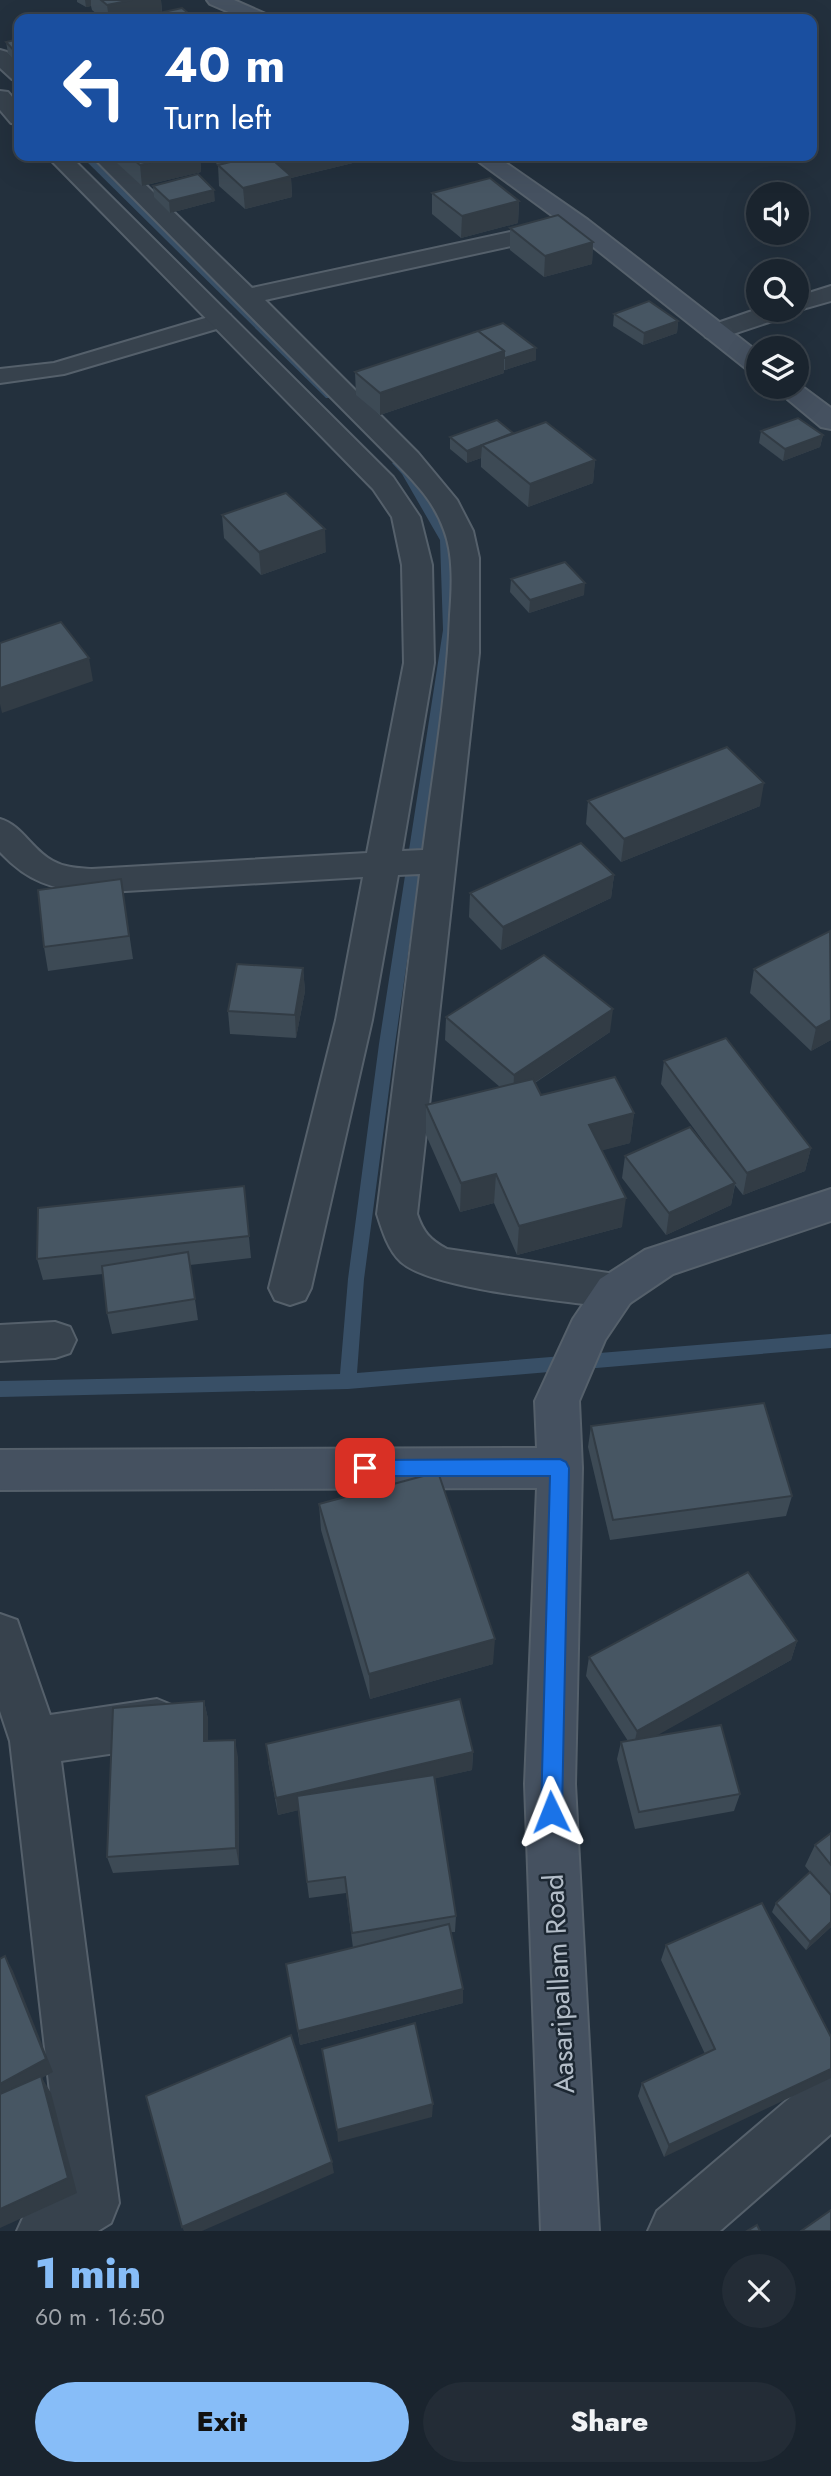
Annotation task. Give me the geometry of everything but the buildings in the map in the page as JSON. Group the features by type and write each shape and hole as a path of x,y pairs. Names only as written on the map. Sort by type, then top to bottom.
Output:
{"street":[{"path":"217,0 249,14"},
{"path":"0,56 14,71"},
{"path":"0,97 14,112"},
{"path":"63,161 383,482 406,517 417,565 419,663 354,1020 290,1288"},
{"path":"108,161 245,297 306,353 437,491 460,533 466,585 464,653 397,1214 404,1237 418,1254 441,1265 615,1291 659,1262 831,1205"},
{"path":"489,161 580,225 746,356"},
{"path":"245,297 450,250 580,225"},
{"path":"809,301 831,293"},
{"path":"715,332 746,322"},
{"path":"802,399 831,421"},
{"path":"6,847 48,875 92,881 439,861"},
{"name":"Aasaripallam Road","path":"570,2231 550,1784 560,1468 557,1401 588,1331 615,1291"},
{"path":"0,1343 55,1340"},
{"path":"0,1470 560,1468"},
{"path":"0,1636 34,1741 91,2203 46,2231"},
{"path":"34,1741 157,1723"},
{"path":"677,2231 831,2098"}],"lane":[{"path":"0,376 56,369 222,320"}],"waterway":[{"path":"90,161 330,396"},
{"path":"348,1381 356,1279 387,1044 449,630 446,540 407,472 398,463"},
{"path":"348,1381 831,1341"},
{"path":"0,1389 348,1381"}],"route":[{"path":"365,1468 560,1468 551,1812"}]}
